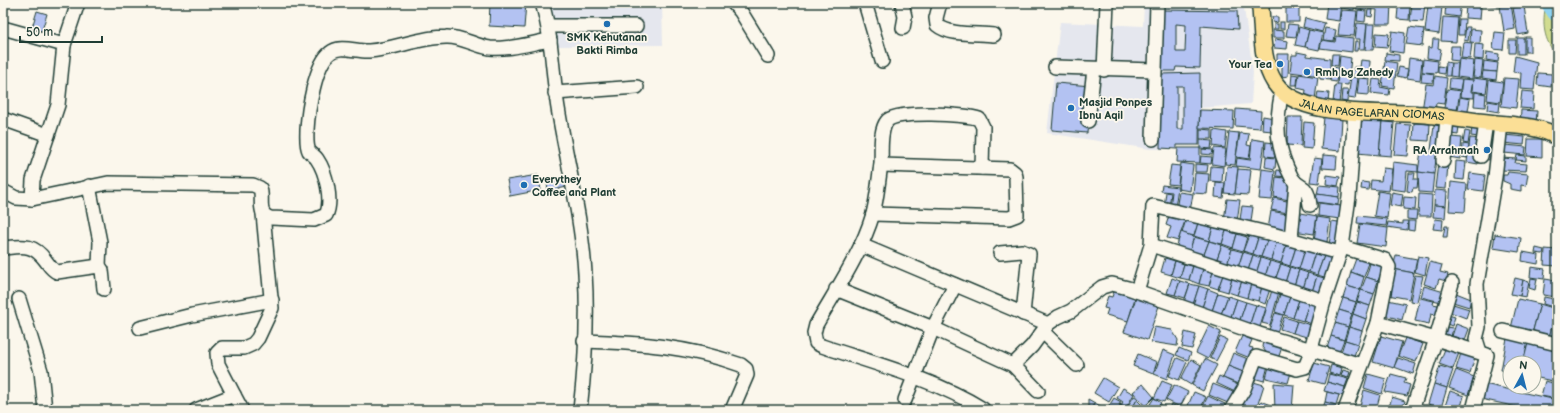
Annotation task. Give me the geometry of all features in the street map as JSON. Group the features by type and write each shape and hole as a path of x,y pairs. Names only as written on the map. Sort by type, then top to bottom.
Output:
{"main road":[{"name":"JALAN PAGELARAN CIOMAS","path":"1260,3 1267,65 1275,83 1282,91 1292,98 1306,104 1355,111 1418,114 1493,123 1548,132 1557,137"}],"street":[{"path":"32,199 33,180 58,105 64,45 78,3"},
{"path":"542,3 548,26 555,93 572,180 585,272 584,342 580,410"},
{"path":"733,3 741,12 768,56"},
{"path":"864,3 882,61"},
{"path":"902,3 905,17 903,28"},
{"path":"940,3 936,18 936,25 939,27 954,31 994,35"},
{"path":"1088,121 1099,69 1107,3"},
{"path":"1153,139 1157,3"},
{"path":"548,26 636,26"},
{"path":"3,28 64,45"},
{"path":"263,214 271,218 314,220 324,217 328,212 329,200 323,174 317,159 309,151 307,131 311,102 320,71 324,60 333,51 340,49 376,50 429,38 447,36 484,46 498,48 550,40"},
{"path":"1055,67 1154,70"},
{"path":"555,93 637,87"},
{"path":"1282,91 1277,114 1277,131 1287,164 1296,183 1291,239"},
{"path":"1231,410 1244,389 1256,357 1297,369 1305,366 1341,250 1349,197 1355,111"},
{"path":"982,168 983,124 976,118 960,115 906,115 889,118 883,132 881,165 873,214 861,245 816,325 814,333 816,343 913,376 983,409"},
{"path":"1443,161 1448,118"},
{"path":"3,119 48,136"},
{"path":"1482,156 1493,123"},
{"path":"1480,352 1476,339 1479,327 1477,284 1496,177 1493,123"},
{"path":"873,214 1009,218 1016,217 1018,210 1015,173 1010,169 881,165"},
{"path":"3,191 16,198 32,199 108,183 136,182 253,185 260,188 272,300 270,314 256,341 244,348 222,348 217,352 218,364 242,410"},
{"path":"1296,183 1307,190 1310,205"},
{"path":"89,186 100,242 100,266 102,270 104,289"},
{"path":"1137,291 1151,245 1153,206 1291,239 1378,257 1388,263 1389,267 1378,323 1361,365 1351,398 1345,410"},
{"path":"861,245 1023,314 1046,328 1077,366"},
{"path":"1151,245 1324,301"},
{"path":"3,248 25,247 38,250 51,268 57,272 100,266"},
{"path":"1000,253 1022,251 1029,254 1023,314"},
{"path":"1412,410 1436,338 1452,283"},
{"path":"1013,365 1032,346 1046,328 1058,317 1071,311 1108,284 1137,291 1311,350 1361,365"},
{"path":"905,400 913,376 933,328 954,285"},
{"path":"836,289 933,328 1013,365 1038,391"},
{"path":"19,299 41,371 45,410"},
{"path":"140,328 192,315 272,300"},
{"path":"1378,323 1436,338 1487,355 1473,410"},
{"path":"1503,331 1557,344"},
{"path":"584,342 640,343 677,348 741,364 746,369 747,375 732,410"},
{"path":"196,410 234,395"}],"shaded area":[{"name":"SMK Kehutanan Bakti Rimba","path":"546,3 662,3 663,45 557,46"},
{"path":"1144,4 1244,8 1253,72 1251,104 1200,108 1199,145 1177,146 1177,149 1150,149 1047,133 1060,22 1143,26"}],"green space":[{"path":"1546,3 1557,3 1557,56 1552,50 1546,37 1544,18"}],"building":[{"path":"490,3 526,3 524,28 489,26"},
{"path":"1281,3 1300,3 1301,5 1281,7"},
{"path":"1327,3 1341,3 1339,21 1325,19"},
{"path":"1342,3 1355,3 1354,10 1341,8"},
{"path":"1356,3 1367,3 1367,10 1356,9"},
{"path":"1369,3 1391,3 1390,24 1376,24 1377,10 1368,9"},
{"path":"1393,3 1407,3 1406,5 1410,5 1409,20 1397,19 1398,8 1392,7"},
{"path":"1412,3 1425,3 1423,22 1410,21"},
{"path":"1446,3 1461,3 1459,17 1445,15"},
{"path":"1479,3 1499,3 1498,6 1479,5"},
{"path":"1511,4 1515,29 1504,31 1500,6"},
{"path":"1428,5 1442,7 1439,34 1425,32"},
{"path":"1466,5 1481,7 1480,19 1465,18"},
{"path":"1524,6 1528,33 1518,35 1513,8"},
{"path":"1286,8 1299,8 1299,22 1286,22"},
{"path":"1162,10 1237,11 1238,29 1201,26 1200,68 1176,67 1175,71 1161,71","holes":["1176,24 1186,25 1185,52 1176,52"]},
{"path":"1341,10 1357,11 1354,36 1338,35"},
{"path":"1358,10 1366,11 1365,22 1357,21"},
{"path":"1368,10 1373,10 1372,17 1367,16"},
{"path":"37,11 47,14 40,37 30,34"},
{"path":"1272,17 1278,17 1278,22 1273,23"},
{"path":"1443,17 1458,18 1456,42 1441,41"},
{"path":"1305,18 1325,23 1322,32 1303,27"},
{"path":"1459,19 1465,19 1464,35 1458,35"},
{"path":"1280,22 1284,22 1284,29 1280,29"},
{"path":"1357,23 1367,24 1364,49 1359,49 1360,39 1355,39"},
{"path":"1274,24 1278,24 1278,29 1274,29"},
{"path":"1288,24 1298,25 1296,37 1286,36"},
{"path":"1367,24 1375,24 1373,50 1365,50"},
{"path":"1299,27 1309,30 1305,47 1295,45"},
{"path":"1409,27 1424,29 1422,46 1406,44"},
{"path":"1466,27 1470,27 1468,41 1464,40"},
{"path":"1325,28 1336,30 1334,41 1323,40"},
{"path":"1471,29 1481,30 1480,43 1470,42"},
{"path":"1273,30 1284,31 1284,38 1273,38"},
{"path":"1309,30 1323,33 1319,50 1305,47"},
{"path":"1392,31 1405,33 1403,53 1389,51"},
{"path":"1495,32 1505,33 1503,50 1493,49"},
{"path":"1376,33 1389,34 1387,48 1375,47"},
{"path":"1336,36 1353,38 1352,52 1320,48 1322,40 1335,42"},
{"path":"1525,37 1530,37 1530,52 1525,52"},
{"path":"1517,38 1524,38 1524,54 1517,54"},
{"path":"1275,39 1288,41 1287,49 1274,48"},
{"path":"1433,39 1439,39 1438,48 1441,49 1439,60 1427,58 1428,47 1432,48"},
{"path":"1509,40 1516,40 1515,53 1509,53"},
{"path":"1355,41 1358,41 1357,51 1354,51"},
{"path":"1463,42 1472,43 1470,59 1461,58"},
{"path":"1475,44 1484,45 1483,60 1474,59"},
{"path":"1451,46 1460,46 1459,61 1450,60"},
{"path":"1297,52 1307,54 1307,56 1330,59 1330,80 1320,79 1320,76 1290,72 1292,55 1297,55"},
{"path":"1487,52 1499,54 1498,62 1486,60"},
{"path":"1386,53 1399,55 1399,61 1385,60"},
{"path":"1277,54 1289,54 1288,76 1282,77 1282,66 1277,66"},
{"path":"1332,54 1339,54 1338,66 1331,65"},
{"path":"1340,56 1351,58 1348,85 1337,84"},
{"path":"1515,56 1537,62 1534,90 1520,89 1521,73 1513,72"},
{"path":"1409,58 1422,60 1420,80 1407,78"},
{"path":"1423,59 1438,61 1437,73 1422,72"},
{"path":"1459,59 1474,61 1472,79 1457,77"},
{"path":"1361,60 1370,61 1369,78 1353,75 1354,67 1360,67"},
{"path":"1475,60 1483,61 1481,78 1473,77"},
{"path":"1385,61 1397,63 1394,88 1382,86"},
{"path":"1484,61 1498,63 1497,72 1483,71"},
{"path":"1446,62 1451,63 1450,76 1445,76"},
{"path":"1451,63 1458,63 1457,77 1450,76"},
{"path":"1438,66 1445,67 1444,74 1438,73"},
{"path":"1332,67 1338,68 1336,82 1330,81"},
{"path":"1399,67 1408,69 1406,78 1397,76"},
{"path":"1483,71 1497,72 1496,80 1482,78"},
{"path":"1422,72 1434,74 1433,83 1421,82"},
{"path":"1200,73 1199,145 1177,145 1177,149 1160,148 1161,74","holes":["1177,86 1183,86 1183,129 1177,129"]},
{"path":"1538,73 1552,74 1551,87 1537,85"},
{"path":"1292,74 1298,75 1297,85 1291,85"},
{"path":"1299,74 1318,77 1315,99 1305,97 1306,90 1297,88"},
{"path":"1435,76 1447,78 1444,104 1436,103 1435,113 1422,111 1426,84 1434,85"},
{"path":"1351,77 1358,78 1355,99 1348,98"},
{"path":"1359,78 1370,79 1369,95 1357,94"},
{"path":"1450,78 1462,79 1460,90 1449,88"},
{"path":"1473,78 1488,80 1486,93 1472,91"},
{"path":"1504,78 1519,79 1516,108 1501,106"},
{"path":"1373,79 1381,80 1380,87 1390,89 1389,95 1371,93"},
{"path":"1462,79 1473,80 1471,92 1474,92 1474,98 1460,97"},
{"path":"1489,80 1503,82 1500,102 1487,100"},
{"name":"Masjid Ponpes Ibnu Aqil","path":"1056,83 1091,86 1087,133 1052,130"},
{"path":"1335,85 1341,85 1339,103 1333,102"},
{"path":"1447,89 1460,91 1457,110 1444,108"},
{"path":"1342,90 1348,90 1347,102 1341,101"},
{"path":"1522,91 1534,92 1533,109 1520,108"},
{"path":"1318,92 1329,93 1328,102 1316,101"},
{"path":"1475,92 1486,94 1485,107 1474,106"},
{"path":"1460,97 1470,99 1467,117 1457,116"},
{"path":"1488,101 1500,103 1499,112 1487,110"},
{"path":"1236,109 1261,111 1260,128 1235,126"},
{"path":"1200,110 1234,111 1233,129 1199,128"},
{"path":"1521,110 1537,111 1536,126 1520,125"},
{"path":"1263,116 1274,118 1272,131 1262,130"},
{"path":"1288,117 1302,117 1301,146 1287,145"},
{"path":"1324,117 1342,119 1340,151 1321,149"},
{"path":"1361,119 1382,121 1379,155 1357,153"},
{"path":"1382,121 1394,123 1391,156 1379,155"},
{"path":"1304,122 1314,123 1312,149 1302,148"},
{"path":"1414,123 1430,124 1429,141 1413,140"},
{"path":"1397,124 1411,125 1408,156 1394,155"},
{"path":"1434,125 1443,126 1440,152 1431,150"},
{"path":"1452,125 1459,126 1458,135 1451,134"},
{"path":"1472,126 1484,128 1478,137 1471,136"},
{"path":"1200,129 1212,130 1212,139 1200,139"},
{"path":"1214,130 1227,132 1225,148 1213,146"},
{"path":"1465,131 1470,132 1468,144 1463,143"},
{"path":"1229,132 1239,133 1235,165 1225,164"},
{"path":"1240,133 1249,134 1247,145 1251,146 1249,159 1236,157"},
{"path":"1504,135 1525,137 1524,145 1503,143"},
{"path":"1451,137 1462,138 1460,159 1449,157"},
{"path":"1470,138 1481,139 1478,164 1467,162"},
{"path":"1252,139 1265,141 1261,169 1236,166 1237,158 1250,160"},
{"path":"1528,139 1542,139 1542,157 1527,156"},
{"path":"1200,140 1212,141 1211,149 1200,148"},
{"name":"RA Arrahmah","path":"1485,140 1492,141 1490,160 1483,159"},
{"path":"1266,142 1276,143 1275,157 1265,156"},
{"path":"1463,144 1469,145 1467,158 1462,157"},
{"path":"1505,145 1526,147 1525,155 1504,153"},
{"path":"1178,148 1200,148 1200,163 1177,162"},
{"path":"1214,148 1226,149 1224,166 1212,164"},
{"path":"1202,149 1213,150 1212,155 1202,154"},
{"path":"1421,151 1437,153 1434,174 1418,172"},
{"path":"1323,155 1337,156 1336,169 1322,168"},
{"path":"1517,155 1526,156 1526,161 1516,160"},
{"path":"1201,156 1212,157 1211,164 1200,163"},
{"path":"1266,157 1276,158 1275,169 1265,167"},
{"path":"1314,158 1322,159 1319,183 1310,182"},
{"path":"1502,158 1516,159 1515,163 1527,164 1526,171 1501,170"},
{"path":"1456,161 1466,162 1464,180 1455,179"},
{"path":"1393,162 1418,165 1418,172 1407,171 1405,191 1391,189"},
{"path":"1181,163 1193,165 1190,191 1178,189"},
{"path":"1438,163 1448,164 1446,189 1435,188"},
{"path":"1195,164 1208,165 1207,172 1195,172"},
{"path":"1171,165 1180,166 1178,185 1168,184"},
{"path":"1211,166 1223,167 1222,182 1210,181"},
{"path":"1227,166 1238,167 1235,194 1224,193"},
{"path":"1383,168 1392,169 1389,191 1370,189 1371,180 1381,181"},
{"path":"1238,169 1251,170 1248,195 1235,194"},
{"path":"1262,169 1275,171 1272,200 1259,199"},
{"path":"1277,170 1288,171 1288,177 1276,176"},
{"path":"1418,172 1434,174 1432,193 1419,192"},
{"path":"1508,172 1528,174 1526,186 1521,185 1521,191 1510,189 1510,184 1503,181 1503,175 1507,175"},
{"path":"1195,173 1209,174 1207,194 1193,193"},
{"path":"1409,173 1415,173 1414,179 1418,179 1417,188 1413,188 1412,192 1407,191"},
{"path":"1470,173 1485,175 1483,191 1468,189"},
{"name":"Everythey Coffee and Plant","path":"538,175 541,190 510,196 507,180"},
{"path":"1327,175 1340,177 1338,186 1326,184"},
{"path":"1276,177 1292,179 1289,200 1274,197"},
{"path":"566,179 567,187 548,191 547,183"},
{"path":"1216,182 1225,183 1223,198 1215,197"},
{"path":"1362,182 1369,183 1368,190 1361,189"},
{"path":"1451,182 1467,184 1465,212 1449,211"},
{"path":"1162,185 1178,187 1175,208 1170,207 1172,192 1161,191"},
{"path":"1319,185 1340,187 1339,197 1317,194"},
{"path":"1435,190 1447,191 1446,206 1434,205"},
{"path":"1378,191 1390,193 1387,218 1374,216"},
{"path":"1166,192 1171,193 1169,207 1164,207"},
{"path":"1179,192 1193,194 1190,211 1176,209"},
{"path":"1392,192 1403,194 1401,207 1390,205"},
{"path":"1317,194 1339,197 1338,205 1316,202"},
{"path":"1419,194 1432,195 1431,216 1418,216"},
{"path":"1404,197 1416,198 1415,210 1403,209"},
{"path":"1274,198 1291,202 1288,213 1271,210"},
{"path":"1227,199 1240,200 1237,222 1224,220"},
{"path":"1319,203 1341,206 1340,219 1318,216"},
{"path":"1434,205 1446,206 1445,218 1433,217"},
{"path":"1242,206 1253,207 1250,228 1239,226"},
{"path":"1271,211 1292,215 1289,232 1268,229"},
{"path":"1407,211 1417,211 1416,220 1407,219"},
{"path":"1296,212 1317,216 1314,234 1293,231"},
{"path":"1170,213 1186,218 1178,241 1167,238 1171,227 1166,225"},
{"path":"1358,216 1387,219 1386,226 1357,223"},
{"path":"1317,217 1330,219 1327,242 1314,241"},
{"path":"1186,219 1198,223 1194,236 1182,233"},
{"path":"1435,219 1443,220 1442,230 1433,229"},
{"path":"1332,221 1344,223 1341,248 1329,246"},
{"path":"1403,221 1408,221 1407,230 1387,227 1388,222 1403,224"},
{"path":"1408,221 1415,221 1414,231 1408,230"},
{"path":"1198,223 1213,227 1209,241 1194,236"},
{"path":"1360,224 1388,228 1386,247 1357,243"},
{"path":"1445,226 1448,226 1447,237 1443,237"},
{"path":"1213,227 1226,231 1222,244 1209,241"},
{"path":"1226,231 1237,234 1233,248 1222,244"},
{"path":"1181,232 1194,237 1188,256 1175,252"},
{"path":"1237,234 1247,237 1243,251 1233,248"},
{"path":"1495,234 1521,238 1519,252 1493,248"},
{"path":"1249,235 1259,235 1253,254 1243,251"},
{"path":"1259,235 1268,238 1261,257 1253,254"},
{"path":"1194,237 1209,241 1202,260 1188,256"},
{"path":"1268,238 1277,241 1271,260 1261,257"},
{"path":"1209,241 1222,245 1215,264 1202,260"},
{"path":"1277,241 1287,244 1281,263 1271,260"},
{"path":"1287,244 1296,247 1290,266 1281,263"},
{"path":"1222,245 1232,249 1226,268 1215,264"},
{"path":"1296,247 1305,250 1299,269 1290,266"},
{"path":"1536,248 1544,250 1543,254 1535,253"},
{"path":"1232,249 1243,252 1237,271 1226,268"},
{"path":"1545,249 1557,250 1557,266 1544,265"},
{"path":"1305,250 1315,253 1309,272 1299,269"},
{"path":"1243,252 1253,255 1247,274 1237,271"},
{"path":"1523,252 1539,255 1538,264 1522,261"},
{"path":"1315,253 1324,256 1317,275 1309,272"},
{"path":"1253,255 1261,258 1255,277 1247,274"},
{"path":"1396,255 1417,259 1414,273 1393,269"},
{"path":"1324,256 1334,259 1328,278 1317,275"},
{"path":"1357,256 1370,260 1364,277 1351,272"},
{"path":"1418,256 1428,258 1425,275 1415,272"},
{"path":"1165,258 1175,261 1171,275 1161,272"},
{"path":"1261,258 1270,261 1264,280 1255,277"},
{"path":"1371,260 1384,265 1378,281 1366,277"},
{"path":"1175,261 1184,264 1180,278 1171,275"},
{"path":"1270,261 1281,264 1274,283 1264,280"},
{"path":"1430,262 1442,265 1440,272 1448,274 1446,281 1439,279 1436,288 1424,284"},
{"path":"1184,264 1193,266 1189,280 1180,278"},
{"path":"1281,264 1290,267 1284,286 1274,283"},
{"path":"1193,266 1203,269 1199,284 1189,280"},
{"path":"1290,267 1299,270 1293,289 1284,286"},
{"path":"1531,267 1545,269 1544,279 1530,277"},
{"path":"1203,269 1213,272 1209,286 1199,284"},
{"path":"1393,269 1414,273 1409,299 1388,295"},
{"path":"1299,270 1308,273 1302,292 1293,289"},
{"path":"1213,272 1223,275 1218,289 1209,286"},
{"path":"1351,272 1364,277 1360,290 1347,286"},
{"path":"1308,273 1317,276 1311,295 1302,292"},
{"path":"1223,275 1232,278 1228,292 1218,289"},
{"path":"1415,275 1423,276 1417,302 1410,301"},
{"path":"1317,276 1328,279 1321,298 1311,295"},
{"path":"1366,277 1378,281 1374,294 1361,290"},
{"path":"1172,278 1180,281 1175,295 1167,293"},
{"path":"1232,278 1242,281 1237,295 1228,292"},
{"path":"1515,278 1523,280 1520,296 1511,294"},
{"path":"1531,278 1537,279 1535,290 1529,288"},
{"path":"1545,279 1557,281 1556,297 1543,295"},
{"path":"1523,280 1529,282 1526,297 1520,296"},
{"path":"1180,281 1190,284 1185,298 1175,295"},
{"path":"1242,281 1251,284 1247,298 1237,295"},
{"path":"1190,284 1199,286 1192,308 1183,305"},
{"path":"1251,284 1262,287 1258,301 1247,298"},
{"path":"1199,286 1208,289 1201,311 1192,308"},
{"path":"1347,286 1360,290 1356,302 1343,298"},
{"path":"1424,286 1444,292 1441,302 1421,297"},
{"path":"1262,287 1270,289 1265,304 1258,301"},
{"path":"1208,289 1218,293 1211,314 1201,311"},
{"path":"1272,290 1279,292 1270,325 1262,323"},
{"path":"1361,290 1374,294 1370,306 1357,302"},
{"path":"1114,291 1135,298 1128,321 1106,315 1108,309 1104,308 1108,296 1112,297"},
{"path":"1218,293 1228,296 1220,317 1211,314"},
{"path":"1456,293 1471,299 1469,307 1453,302"},
{"path":"1280,294 1290,297 1284,315 1275,312"},
{"path":"1228,296 1237,299 1230,320 1220,317"},
{"path":"1290,297 1299,300 1293,318 1284,315"},
{"path":"1544,297 1554,299 1553,307 1543,304"},
{"path":"1136,298 1159,306 1147,340 1124,332"},
{"path":"1343,298 1356,302 1352,314 1339,310"},
{"path":"1420,298 1434,301 1433,304 1438,305 1436,315 1431,314 1429,324 1415,321"},
{"path":"1237,299 1246,302 1239,323 1230,320"},
{"path":"1518,299 1540,304 1532,334 1511,328"},
{"path":"1299,300 1309,303 1303,321 1293,318"},
{"path":"1388,300 1406,304 1402,320 1384,315"},
{"path":"1246,302 1256,305 1249,327 1239,323"},
{"path":"1357,302 1370,306 1366,319 1353,314"},
{"path":"1309,303 1318,306 1312,324 1303,321"},
{"path":"1453,304 1469,309 1466,318 1450,312"},
{"path":"1540,304 1556,309 1549,338 1532,334"},
{"path":"1256,305 1266,308 1259,330 1249,327"},
{"path":"1557,309 1557,340 1549,338"},
{"path":"1339,310 1352,314 1348,327 1335,323"},
{"path":"1275,313 1283,315 1276,335 1268,333"},
{"path":"1353,314 1366,319 1362,331 1349,327"},
{"path":"1448,315 1455,317 1452,326 1444,323"},
{"path":"1284,317 1297,321 1293,333 1280,329"},
{"path":"1297,321 1314,326 1310,338 1293,333"},
{"path":"1335,323 1348,327 1344,340 1331,336"},
{"path":"1456,324 1469,329 1465,340 1452,336"},
{"path":"1209,326 1221,332 1208,359 1196,353"},
{"path":"1154,327 1172,330 1178,340 1177,346 1151,342"},
{"path":"1349,327 1362,331 1358,344 1345,340"},
{"path":"1446,327 1453,328 1451,337 1444,336"},
{"path":"1185,332 1196,335 1192,349 1182,347"},
{"path":"1242,336 1252,340 1249,347 1253,348 1250,358 1235,352"},
{"path":"1331,336 1344,340 1338,355 1326,351"},
{"path":"1381,336 1402,342 1394,368 1373,362"},
{"path":"1220,337 1227,340 1216,361 1210,358"},
{"path":"1405,338 1423,344 1416,362 1398,356"},
{"path":"1507,338 1528,343 1525,355 1504,355"},
{"path":"1345,340 1358,344 1353,359 1340,355"},
{"path":"1263,341 1282,347 1278,359 1270,357 1262,347"},
{"path":"1528,343 1557,349 1557,382 1542,379 1542,355 1525,355"},
{"path":"1447,344 1460,350 1453,369 1439,364"},
{"path":"1179,348 1191,353 1188,360 1176,355"},
{"path":"1163,350 1175,355 1167,379 1154,374"},
{"path":"1462,350 1476,354 1470,373 1456,369"},
{"path":"1233,353 1248,359 1243,372 1228,366"},
{"path":"1138,354 1157,362 1153,374 1133,366"},
{"path":"1177,358 1187,362 1179,380 1169,376"},
{"path":"1256,358 1269,362 1264,381 1250,377"},
{"path":"1398,358 1416,364 1413,374 1394,367"},
{"path":"1191,359 1201,365 1191,385 1181,379"},
{"path":"1205,359 1217,365 1203,391 1192,385"},
{"path":"1270,363 1292,369 1288,383 1266,378"},
{"path":"1314,363 1329,367 1324,384 1309,380"},
{"path":"1331,365 1342,368 1340,376 1329,373"},
{"path":"1228,366 1243,372 1238,384 1223,378"},
{"path":"1440,366 1453,370 1447,388 1434,384"},
{"path":"1343,370 1350,372 1348,378 1341,376"},
{"path":"1456,370 1474,377 1468,395 1449,388"},
{"path":"1329,374 1348,379 1345,387 1327,382"},
{"path":"1368,374 1386,379 1382,394 1364,388"},
{"path":"1391,374 1406,378 1404,383 1410,385 1407,396 1385,392"},
{"path":"1219,376 1238,385 1235,392 1216,383"},
{"path":"1103,378 1118,387 1109,402 1094,393"},
{"path":"1162,381 1172,385 1164,402 1154,398"},
{"path":"1250,381 1264,385 1256,410 1242,407"},
{"path":"1545,381 1557,384 1557,399 1541,396"},
{"path":"1327,382 1345,387 1343,396 1324,391"},
{"path":"1274,383 1294,385 1292,410 1275,410"},
{"path":"1143,384 1154,397 1145,406 1133,392"},
{"path":"1213,384 1233,392 1228,403 1209,395"},
{"path":"1434,384 1447,388 1441,408 1428,404"},
{"path":"1484,384 1502,388 1502,395 1534,395 1557,400 1555,410 1531,410 1481,399"},
{"path":"1174,385 1188,392 1180,407 1166,400"},
{"path":"1123,388 1134,394 1126,408 1120,405 1123,402 1117,398"},
{"path":"1364,390 1380,395 1376,410 1359,410"},
{"path":"1450,391 1464,396 1460,410 1444,409"},
{"path":"1194,392 1206,397 1200,410 1186,410"},
{"path":"1327,392 1339,395 1336,405 1325,402"},
{"path":"1134,396 1138,398 1131,410 1126,409"},
{"path":"1208,396 1225,404 1223,410 1208,410 1203,406"},
{"path":"1392,397 1405,401 1402,410 1379,410 1380,405 1389,407"},
{"path":"1114,398 1121,402 1119,405 1124,408 1123,410 1116,410 1109,406"},
{"path":"1154,398 1161,403 1155,410 1148,410 1147,409"},
{"path":"1088,399 1095,403 1090,410 1088,410"},
{"path":"1137,400 1143,406 1141,410 1131,410"},
{"path":"1261,401 1274,406 1273,410 1258,410"},
{"path":"1325,402 1336,405 1335,410 1322,410"},
{"path":"1095,403 1106,409 1090,410"},
{"path":"1160,404 1168,408 1167,410 1157,410"},
{"path":"1171,404 1183,410 1168,410"}],"waterway":[{"path":"1551,3 1557,12"}],"place":[{"name":"SMK Kehutanan Bakti Rimba","path":"607,24"},
{"name":"Your Tea","path":"1280,64"},
{"name":"Rmh bg Zahedy","path":"1307,72"},
{"name":"Masjid Ponpes Ibnu Aqil","path":"1071,108"},
{"name":"RA Arrahmah","path":"1487,150"},
{"name":"Everythey Coffee and Plant","path":"524,185"}]}
